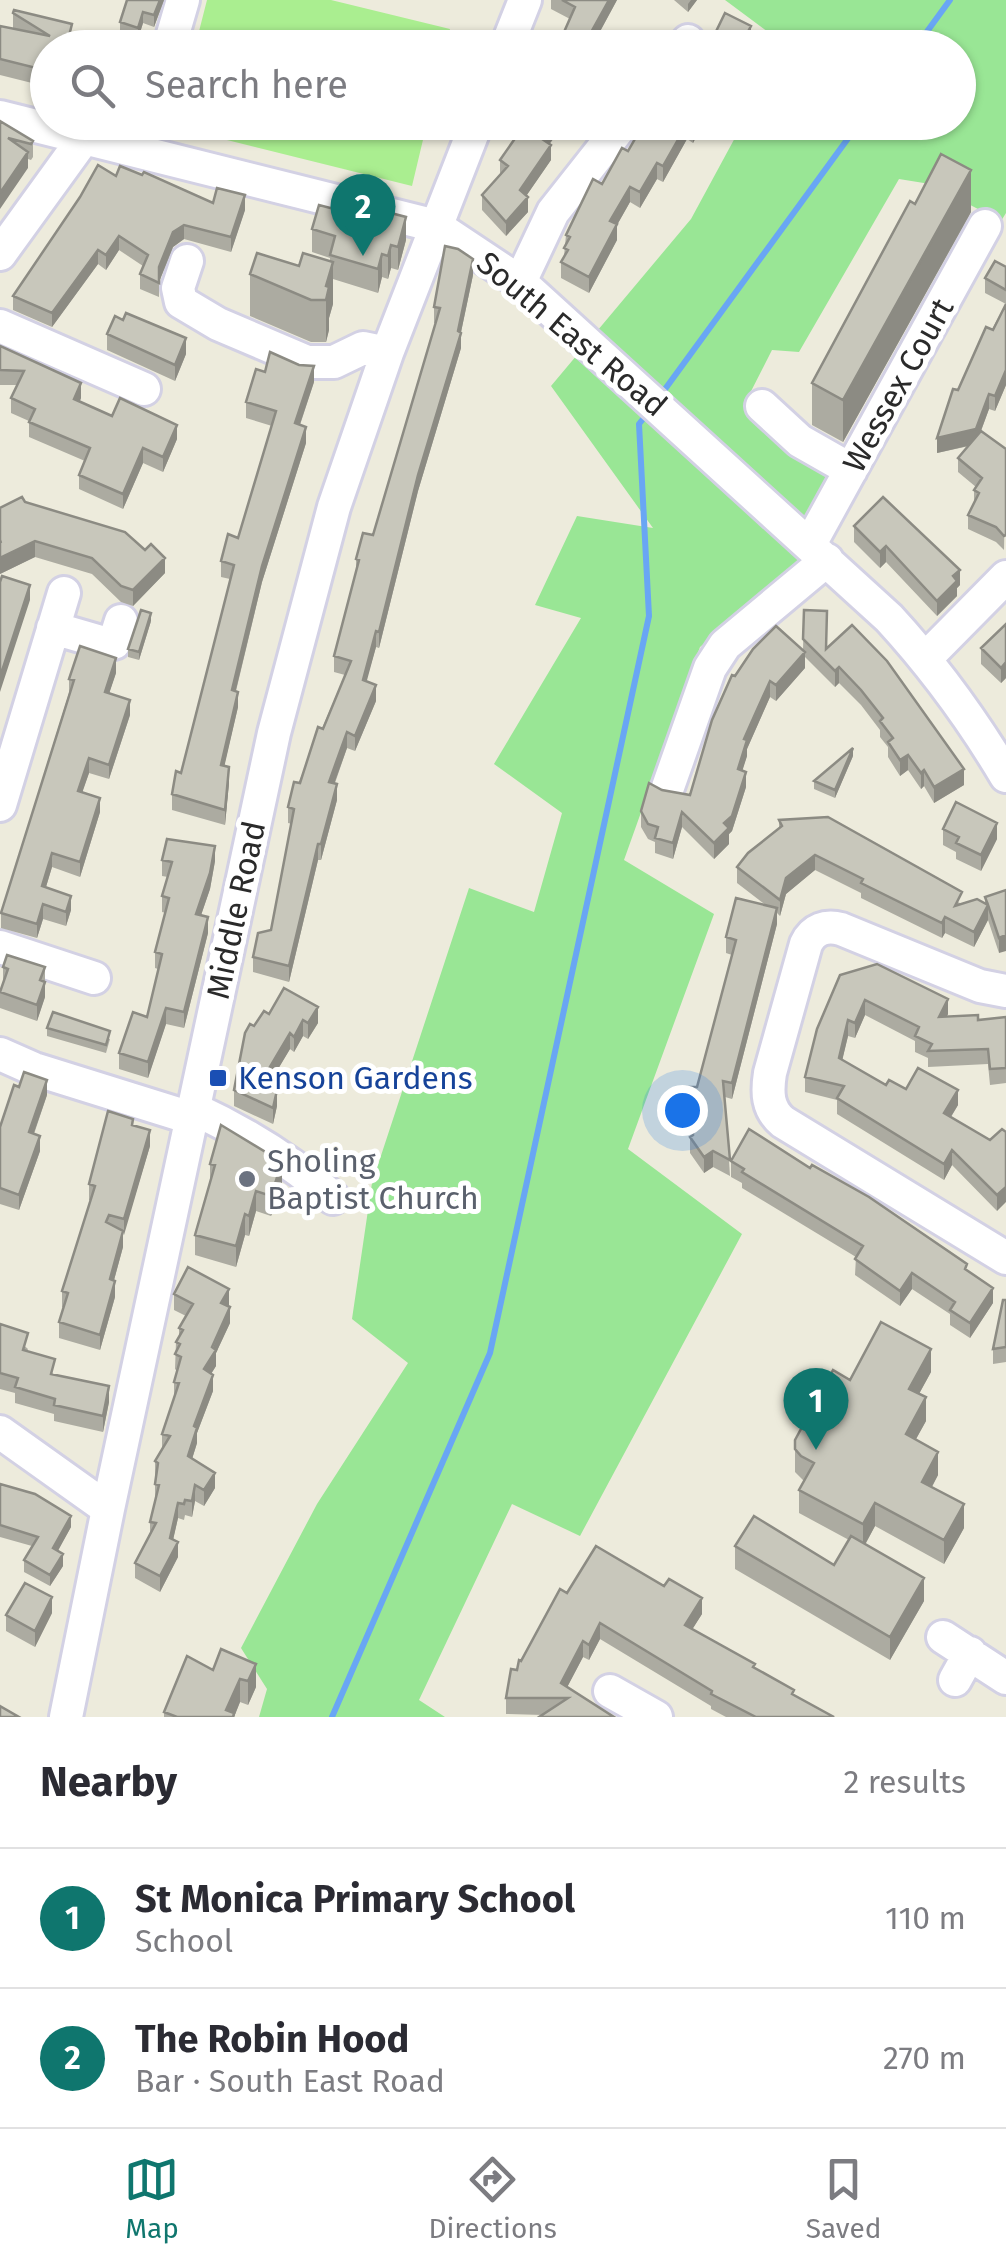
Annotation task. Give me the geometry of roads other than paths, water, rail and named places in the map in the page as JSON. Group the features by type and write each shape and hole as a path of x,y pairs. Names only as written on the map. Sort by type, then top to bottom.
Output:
{"street":[{"path":"174,30 182,0"},
{"path":"513,30 525,0"},
{"name":"South East Road","path":"0,117 30,124"},
{"path":"0,254 83,140"},
{"name":"South East Road","path":"153,140 436,226 520,282 889,618 926,658 1006,776"},
{"name":"Middle Road","path":"66,1717 274,733 334,507 387,353 469,140"},
{"path":"520,282 553,212 610,140"},
{"name":"Wessex Court","path":"818,552 851,470 985,226"},
{"path":"187,261 178,288 181,302 218,324 307,362 334,362 363,348 387,353"},
{"path":"0,326 144,388"},
{"path":"762,406 800,441 851,470"},
{"path":"668,788 710,668 725,645 818,552"},
{"path":"926,658 1006,577"},
{"path":"0,805 69,633 64,593"},
{"path":"69,633 114,642 121,620"},
{"path":"1006,991 980,986 841,929 821,929 806,944 768,1092 773,1112 783,1122 1006,1258"},
{"path":"0,947 94,978"},
{"path":"0,1054 34,1069 238,1129 288,1159 333,1198"},
{"path":"0,1432 108,1508"},
{"path":"956,1657 1006,1678"},
{"path":"610,1691 656,1717"}],"waterway":[{"path":"928,30 950,0"},
{"path":"660,396 847,140"},
{"path":"332,1717 490,1353 649,616 639,424 647,414"}],"place":[{"name":"The Robin Hood","path":"363,256"},
{"name":"Kenson Gardens","path":"218,1078"},
{"name":"Sholing Baptist Church","path":"247,1179"},
{"name":"St Monica Primary School","path":"816,1450"}]}
